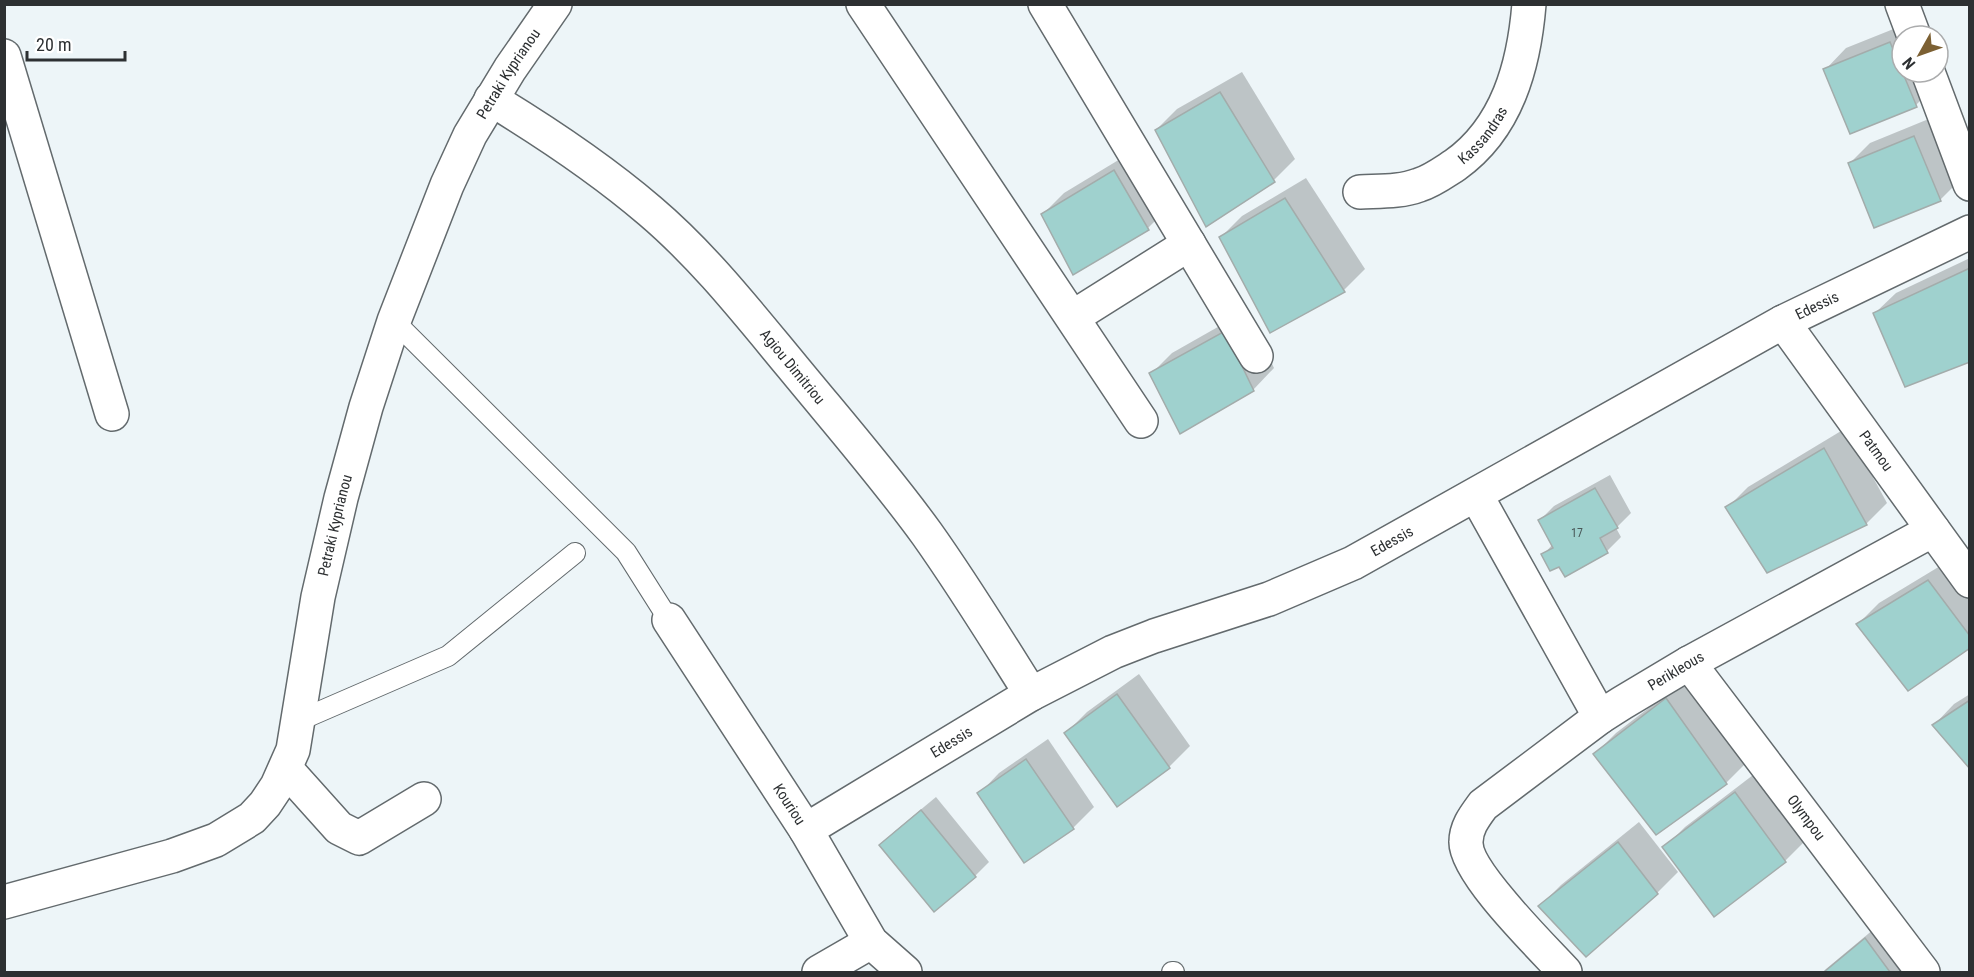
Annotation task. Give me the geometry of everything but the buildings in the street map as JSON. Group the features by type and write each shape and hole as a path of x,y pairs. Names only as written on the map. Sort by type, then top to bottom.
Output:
{"street":[{"name":"Petraki Kyprianou","path":"4,902 172,856 216,840 252,818 265,804 286,769 293,750 309,647 328,549 366,406 394,321 447,185 470,135 491,99 555,4"},
{"path":"863,4 1141,421"},
{"path":"1045,4 1256,356"},
{"name":"Kassandras","path":"1360,192 1399,190 1419,185 1442,174 1478,146 1492,128 1514,87 1527,30 1529,4"},
{"path":"1902,4 1910,24"},
{"path":"4,56 112,414"},
{"path":"1932,84 1970,184"},
{"name":"Agiou Dimitriou","path":"491,99 547,132 618,184 653,213 716,279 834,418 926,533 964,588 1030,694"},
{"name":"Edessis","path":"806,830 1030,694 1113,652 1303,585 1353,563 1784,322 1970,232"},
{"path":"1072,317 1189,244"},
{"name":"Patmou","path":"1784,322 1970,581"},
{"path":"1476,495 1600,717"},
{"name":"Perikleous","path":"1565,972 1482,880 1469,858 1466,841 1472,820 1484,805 1600,717 1689,663 1933,530"},
{"name":"Kouriou","path":"669,620 806,830 871,942 905,972"},
{"name":"Olympou","path":"1689,663 1923,972"},
{"path":"286,769 339,828 359,838 424,799"},
{"path":"819,972 871,942"}],"lane":[{"path":"394,321 626,552 669,620"},
{"path":"298,721 447,656 575,553"}]}
